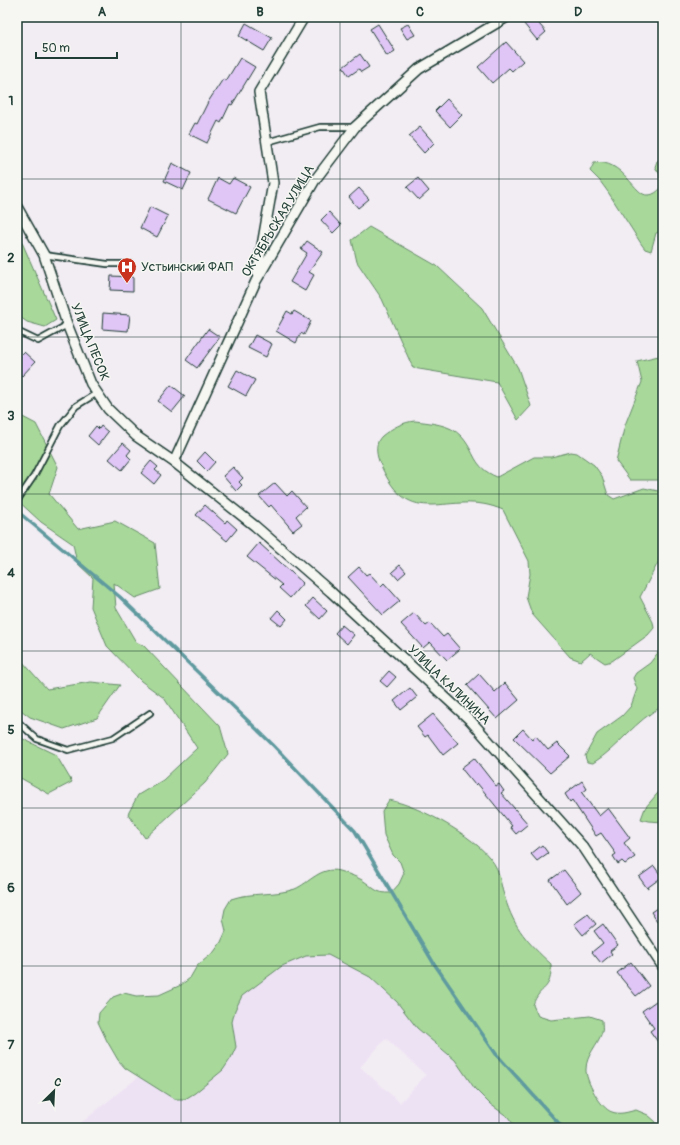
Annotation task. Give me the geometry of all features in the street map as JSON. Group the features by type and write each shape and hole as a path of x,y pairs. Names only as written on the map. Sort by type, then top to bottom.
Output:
{"street":[{"path":"256,281 273,183 259,92 304,17"},
{"name":"ОКТЯБРЬСКАЯ УЛИЦА","path":"174,462 256,281 314,180 355,127 419,69 507,17"},
{"name":"УЛИЦА ПЕСОК","path":"17,207 44,255 67,324 91,384 108,409 136,436 174,462"},
{"name":"УЛИЦА КАЛИНИНА","path":"174,462 255,526 331,592 470,720 584,848 663,967"}],"lane":[{"path":"267,142 320,127 355,127"},
{"path":"44,255 107,264 130,264"},
{"path":"17,331 38,341 67,324"},
{"path":"17,501 34,476 60,426 76,406 97,393"},
{"path":"17,720 38,739 68,750 113,738 150,713"}],"shaded area":[{"path":"339,916 553,1128 75,1128","holes":["386,1038 426,1075 400,1103 360,1067"]}],"green space":[{"path":"662,159 663,231 656,233 651,251 645,249 608,192 590,171 594,163 604,163 613,166 643,194 650,195 662,187 661,176 655,167 657,161"},
{"path":"369,227 437,266 482,308 518,368 531,406 518,420 497,382 413,368 382,299 357,262 352,240"},
{"path":"17,231 56,320 45,327 27,322 17,315"},
{"path":"663,355 663,480 630,480 616,461 625,425 642,382 637,361"},
{"path":"17,414 36,424 58,467 49,494 78,529 115,521 155,543 160,589 135,598 114,583 116,608 136,642 144,646 220,726 228,754 205,783 145,838 128,814 138,795 163,780 197,748 164,698 141,681 107,646 91,607 93,578 77,563 73,544 41,522 17,500"},
{"path":"415,421 440,425 456,432 466,442 475,459 483,469 497,477 534,457 551,457 571,452 577,453 594,465 602,476 608,495 614,499 644,488 663,492 663,553 640,597 653,622 654,628 648,635 612,661 605,663 590,653 581,661 570,657 532,614 526,597 530,574 529,561 503,510 483,504 417,504 404,497 391,484 378,458 378,441 382,436 394,428 402,424"},
{"path":"17,639 21,660 47,689 91,682 120,685 97,718 64,729 30,717 17,707"},
{"path":"663,646 663,706 635,726 602,757 593,763 587,762 585,756 597,734 622,716 631,706 637,689 633,678 636,673 650,663"},
{"path":"17,736 56,755 72,782 49,794 17,776"},
{"path":"663,787 663,822 641,819 645,808"},
{"path":"389,800 417,809 450,826 479,847 490,858 497,869 504,895 517,927 535,949 551,964 550,980 536,998 533,1005 538,1016 551,1020 590,1016 602,1020 602,1032 588,1059 586,1069 586,1074 594,1094 603,1106 612,1112 624,1113 636,1110 648,1115 656,1122 655,1128 516,1128 508,1117 490,1104 475,1089 455,1060 417,1028 397,1002 370,977 328,955 306,956 282,966 242,996 235,1010 232,1022 236,1047 231,1058 223,1070 195,1093 185,1099 174,1099 125,1068 118,1060 98,1022 99,1013 113,997 124,993 136,996 159,995 181,985 190,978 197,966 214,952 221,942 226,931 223,919 225,909 231,899 246,895 279,893 295,889 321,873 333,870 356,877 375,890 391,893 399,884 404,873 400,862 393,855 384,835 382,811"}],"building":[{"path":"533,17 546,32 537,40 524,24"},
{"path":"246,23 272,38 264,51 239,36"},
{"path":"378,24 395,51 387,56 370,29"},
{"path":"408,24 415,35 407,39 400,28"},
{"path":"506,42 523,61 512,71 509,68 492,83 478,67"},
{"path":"360,54 369,67 361,72 359,69 349,76 343,67"},
{"path":"240,58 255,67 232,105 230,104 221,123 218,121 207,143 189,134 195,123 197,124 208,102 223,79 226,81"},
{"path":"447,99 462,115 450,127 435,111"},
{"path":"420,127 434,143 424,153 409,136"},
{"path":"172,163 191,173 183,190 164,181"},
{"path":"218,178 229,184 233,178 250,187 236,213 208,199"},
{"path":"418,178 429,191 419,200 407,187"},
{"path":"359,188 369,199 358,208 349,197"},
{"path":"150,207 168,216 157,237 140,228"},
{"path":"329,212 341,225 333,233 321,220"},
{"path":"307,241 323,252 309,272 314,275 305,291 290,282 307,253 301,249"},
{"path":"111,276 133,277 133,291 110,290"},
{"path":"287,311 292,314 294,311 311,321 304,335 301,333 296,343 276,331"},
{"path":"103,313 130,315 128,331 102,329"},
{"path":"208,329 220,337 197,368 186,360"},
{"path":"255,335 272,344 266,357 248,348"},
{"path":"24,352 35,362 22,376 17,371 17,359"},
{"path":"237,370 255,380 246,396 228,386"},
{"path":"171,385 185,396 172,412 158,401"},
{"path":"96,426 99,429 101,426 108,432 98,445 88,436"},
{"path":"123,443 131,450 127,455 131,459 122,470 109,459"},
{"path":"205,452 215,462 207,471 197,461"},
{"path":"151,461 158,467 155,470 161,475 154,484 141,473"},
{"path":"233,467 243,478 239,482 242,485 236,491 223,476"},
{"path":"275,483 287,496 292,491 306,507 296,516 302,524 293,531 271,505 269,507 259,496"},
{"path":"205,505 225,523 227,520 237,529 227,541 196,515"},
{"path":"259,543 303,583 290,598 279,588 282,585 247,557"},
{"path":"400,565 406,572 398,579 392,572"},
{"path":"359,567 366,575 369,573 381,586 384,583 400,601 383,615 348,577"},
{"path":"313,598 327,611 320,619 306,606"},
{"path":"278,610 287,619 281,626 271,618"},
{"path":"414,613 426,626 430,623 443,637 447,634 460,649 447,660 430,642 423,648 401,624"},
{"path":"342,625 354,635 347,644 335,633"},
{"path":"389,671 396,677 387,687 380,681"},
{"path":"479,674 495,692 505,683 519,700 497,719 467,685"},
{"path":"410,688 417,697 401,710 394,701"},
{"path":"433,714 458,743 443,755 428,735 425,737 417,727"},
{"path":"523,729 532,739 536,736 548,750 557,743 570,756 550,773 514,738"},
{"path":"474,758 496,786 499,784 504,791 501,793 528,824 516,834 510,827 512,826 477,783 475,785 461,768"},
{"path":"582,781 587,789 582,793 599,816 608,808 630,838 624,843 635,857 625,864 622,861 618,864 613,856 616,854 601,833 596,836 572,800 570,802 565,794"},
{"path":"542,845 548,853 537,861 531,854"},
{"path":"654,866 662,877 647,888 639,877"},
{"path":"564,870 581,892 567,904 550,880"},
{"path":"663,904 663,917 657,921 651,912"},
{"path":"588,914 596,924 583,935 574,924"},
{"path":"603,924 618,945 610,951 612,954 601,963 592,952 603,943 594,931"},
{"path":"631,962 649,986 636,996 617,973"},
{"path":"656,1001 663,1010 663,1049 650,1031 654,1028 642,1011"}],"waterway":[{"path":"17,511 120,597 273,745 355,831 433,962 496,1054 563,1128"}],"place":[{"name":"Устьинский ФАП","path":"127,284"}]}
